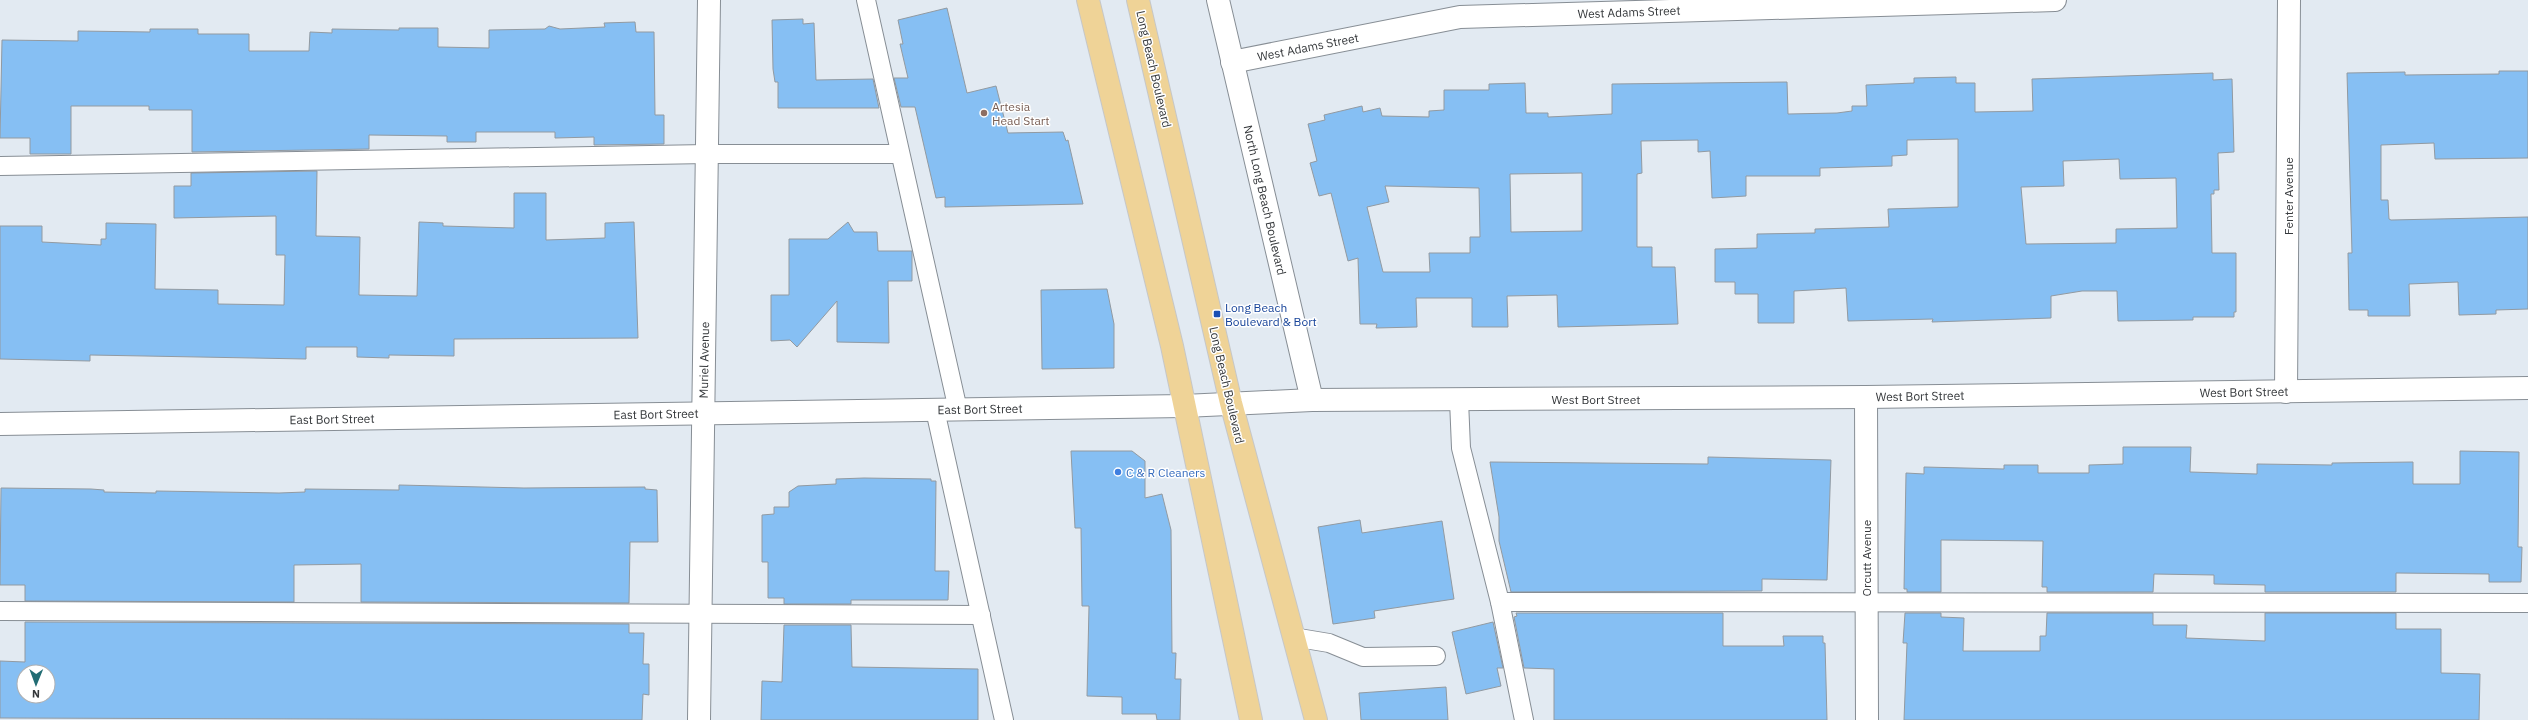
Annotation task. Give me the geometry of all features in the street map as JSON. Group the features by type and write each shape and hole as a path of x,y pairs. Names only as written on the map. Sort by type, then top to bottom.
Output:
{"main road":[{"path":"1088,0 1142,216 1251,720"},
{"name":"Long Beach Boulevard","path":"1138,0 1231,403 1316,720"}],"street":[{"name":"Muriel Avenue","path":"699,720 709,0"},
{"name":"North Long Beach Boulevard","path":"1218,0 1312,400"},
{"name":"West Adams Street","path":"1232,62 1460,17 2055,0"},
{"name":"Fenter Avenue","path":"2286,392 2290,0"},
{"name":"West Bort Street","path":"1312,400 1866,397 2528,388"},
{"name":"Orcutt Avenue","path":"1866,397 1867,720"},
{"name":"East Bort Street","path":"0,424 1184,406 1312,400"}],"lane":[{"path":"866,0 958,410"},
{"path":"0,166 707,154 900,154"},
{"path":"1459,400 1461,448 1500,602 1524,720"},
{"path":"935,410 1004,720"},
{"path":"1500,602 2528,603"},
{"path":"0,611 981,615"},
{"path":"1293,637 1329,643 1362,656 1436,656"}],"building":[{"path":"947,8 967,93 996,86 1008,133 1063,132 1066,141 1068,140 1083,204 945,207 945,197 936,198 915,107 901,107 894,78 908,78 900,44 903,44 898,20"},
{"path":"803,19 803,24 814,23 816,80 873,79 879,108 778,108 778,82 775,82 773,69 772,20"},
{"path":"635,22 636,32 654,32 655,115 664,115 664,144 594,145 594,137 555,138 555,132 476,132 476,142 447,142 447,136 369,135 369,149 192,152 192,110 149,110 149,106 71,106 71,154 30,154 30,138 0,138 2,40 78,41 78,31 150,32 150,29 198,29 198,34 249,34 249,51 309,51 310,32 332,33 332,29 399,30 399,28 438,28 438,47 489,48 489,30 545,29 549,26 560,29 605,27 604,23"},
{"path":"2499,71 2528,71 2528,158 2435,159 2434,143 2381,145 2381,200 2388,200 2389,219 2391,220 2528,217 2528,309 2496,310 2496,314 2459,315 2458,282 2409,284 2410,316 2368,316 2368,310 2349,310 2348,253 2352,253 2347,73 2405,72 2405,75 2499,74"},
{"path":"2213,73 2213,80 2232,79 2234,152 2218,153 2219,190 2214,190 2214,194 2211,194 2212,253 2236,253 2236,312 2234,312 2234,317 2193,317 2193,320 2118,321 2117,291 2082,291 2051,296 2051,318 1932,322 1933,319 1848,321 1846,288 1794,291 1794,323 1758,323 1758,294 1735,294 1735,282 1715,282 1715,249 1757,248 1757,234 1815,233 1815,229 1889,227 1888,209 1958,207 1958,139 1907,140 1907,155 1892,156 1892,166 1820,168 1820,176 1746,176 1746,196 1712,198 1710,151 1698,152 1698,140 1641,141 1642,173 1637,174 1637,247 1652,247 1652,267 1675,267 1678,324 1558,327 1557,295 1507,296 1508,327 1472,327 1472,298 1416,298 1417,327 1376,328 1377,324 1360,324 1358,258 1348,261 1331,193 1319,196 1310,163 1317,161 1308,124 1325,120 1324,115 1362,106 1363,112 1380,108 1382,116 1429,117 1429,111 1444,110 1444,90 1489,90 1489,84 1525,83 1526,113 1548,113 1548,117 1612,114 1612,84 1787,82 1788,114 1837,113 1852,111 1852,106 1867,106 1866,85 1914,83 1914,78 1956,77 1956,83 1975,83 1975,112 2033,111 2032,79","holes":["2119,159 2120,179 2176,178 2177,228 2116,229 2116,243 2026,244 2021,187 2064,186 2063,161","1582,173 1582,231 1511,232 1510,174","1385,186 1479,188 1480,237 1470,237 1470,253 1429,253 1430,272 1383,272 1367,207 1389,202"]},
{"path":"317,171 316,236 360,237 359,295 417,296 419,222 443,223 443,226 514,228 514,193 546,193 546,240 605,238 605,223 634,222 638,338 454,339 454,356 389,355 389,358 357,357 357,347 306,347 306,359 90,355 90,361 0,359 0,226 42,226 42,242 101,245 101,239 106,239 106,223 156,224 155,289 218,290 218,304 284,305 285,255 276,255 276,216 174,218 174,186 191,186 191,173"},
{"path":"848,222 854,232 877,232 878,251 912,251 912,281 888,281 889,343 837,342 837,301 797,347 790,340 771,341 771,295 789,295 789,239 828,239"},
{"path":"1107,289 1114,324 1114,368 1042,369 1041,290"},
{"path":"2123,447 2191,447 2190,472 2257,474 2257,464 2332,465 2332,463 2413,462 2413,484 2460,484 2460,451 2519,452 2518,547 2522,547 2521,582 2489,582 2489,574 2396,573 2396,592 2265,592 2265,585 2214,584 2214,575 2154,574 2153,592 2047,592 2047,587 2042,587 2043,541 1941,540 1941,592 1907,592 1907,589 1904,589 1906,473 1924,474 1924,467 2004,469 2004,465 2038,465 2038,473 2089,473 2089,465 2123,464"},
{"path":"1071,451 1132,451 1145,461 1145,498 1162,494 1171,530 1172,653 1176,653 1175,679 1181,679 1180,720 1157,720 1156,714 1122,714 1122,697 1087,696 1089,606 1082,606 1081,528 1075,528"},
{"path":"1708,457 1831,460 1827,580 1762,579 1762,591 1511,592 1499,541 1499,517 1490,462 1708,464"},
{"path":"836,479 931,479 931,481 936,481 935,571 949,571 948,600 851,600 851,604 784,604 784,598 768,598 768,562 762,562 762,515 774,514 774,507 789,507 789,492 798,486 836,484"},
{"path":"399,485 524,488 645,487 645,489 657,490 658,542 630,542 629,603 361,602 361,564 294,565 294,602 25,601 25,585 0,585 1,488 91,489 104,490 104,492 156,493 156,491 279,493 305,492 305,489 399,490"},
{"path":"1360,520 1362,533 1442,521 1454,599 1374,611 1375,618 1333,624 1318,527"},
{"path":"1516,613 1723,613 1723,646 1784,646 1783,636 1823,636 1823,643 1825,643 1827,720 1554,720 1554,669 1524,668 1514,617 1517,616"},
{"path":"1905,613 1941,613 1941,617 1964,618 1963,651 2040,651 2040,636 2046,636 2047,613 2153,613 2153,625 2187,625 2186,638 2265,641 2265,613 2396,613 2396,629 2441,629 2441,673 2480,674 2479,720 1904,720 1907,643 1903,643"},
{"path":"25,622 629,624 629,633 644,633 643,664 649,664 649,695 643,694 642,720 0,718 0,661 25,662"},
{"path":"1493,622 1503,668 1497,668 1501,686 1466,694 1452,632"},
{"path":"784,625 851,625 852,667 978,669 978,720 761,720 762,681 782,682"},
{"path":"1446,687 1448,720 1361,720 1359,693"}],"place":[{"name":"Artesia Head Start","path":"984,113"},
{"name":"Long Beach Boulevard & Bort","path":"1217,314"},
{"name":"C & R Cleaners","path":"1118,472"}]}
